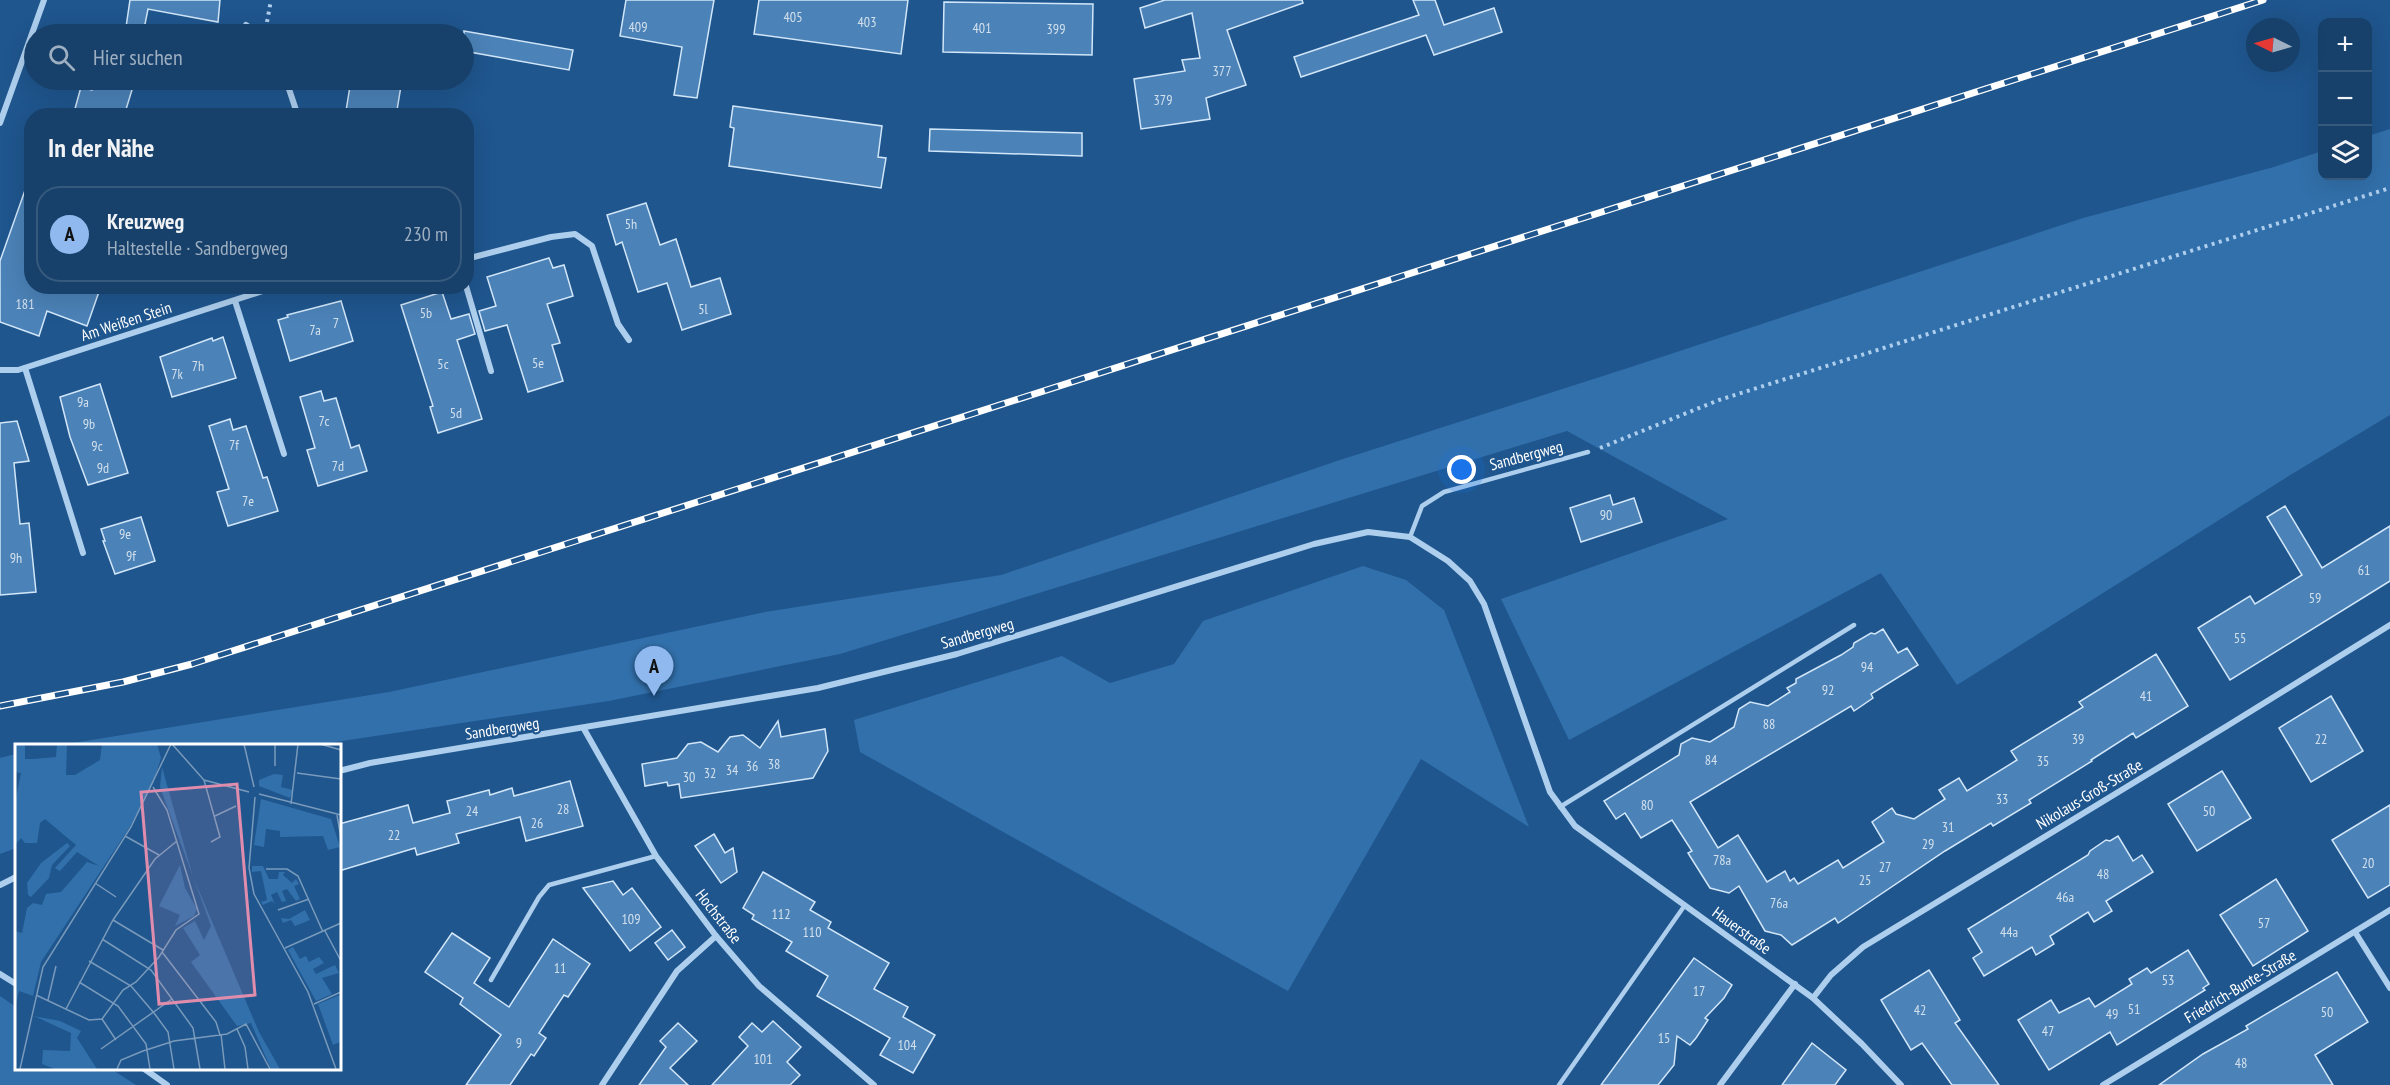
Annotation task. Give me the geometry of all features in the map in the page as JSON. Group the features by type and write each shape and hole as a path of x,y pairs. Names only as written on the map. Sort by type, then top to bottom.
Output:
{"street":[{"path":"35,24 44,0"},
{"path":"0,123 24,56"},
{"path":"289,90 295,108"},
{"path":"474,257 551,237 575,234 592,246 618,324 629,340"},
{"name":"Am Weißen Stein","path":"0,370 25,368 253,294"},
{"path":"468,294 491,372"},
{"path":"235,300 284,454"},
{"path":"25,368 82,553"},
{"name":"Sandbergweg","path":"340,771 370,763 584,729 818,688 957,654 1314,544 1368,532 1410,537"},
{"name":"Hauerstraße","path":"1410,537 1448,561 1470,581 1484,604 1550,792 1575,826 1814,998 1901,1085"},
{"name":"Nikolaus-Groß-Straße","path":"1814,998 1831,975 1863,946 2228,726 2390,625"},
{"name":"Hochstraße","path":"584,729 656,856 716,936 759,986 874,1085"},
{"path":"0,885 15,878"},
{"name":"Friedrich-Bunte-Straße","path":"2103,1085 2390,910"},
{"path":"2355,932 2390,988"},
{"path":"602,1085 677,971 716,936"},
{"path":"0,974 15,983"},
{"path":"1720,1085 1795,984"},
{"path":"146,1070 167,1085"}],"lane":[{"name":"Sandbergweg","path":"1410,537 1422,506 1444,492 1588,452"},
{"path":"1560,807 1854,625"},
{"path":"491,980 539,897 549,885 656,856"},
{"path":"1559,1085 1685,905"}],"path":[{"path":"267,23 271,0"},
{"path":"1588,452 1719,400 2390,188"}],"shaded area":[{"path":"2390,129 2390,415 1957,685 1881,573 1569,740 1501,599 1728,519 1567,431 840,654 609,701 322,744 66,744 389,692 765,612 1001,575 1340,460 2083,218 2274,167 2318,152 2318,180 2372,180 2372,135"},
{"path":"1363,566 1406,580 1444,610 1529,827 1421,759 1288,991 860,752 854,720 1062,656 1110,683 1174,664 1203,621"},
{"path":"15,754 15,848 0,854 0,758"},
{"path":"0,996 15,1006 15,1070 113,1070 136,1085 0,1085"}],"building":[{"path":"130,0 220,0 218,22 148,9 145,24 126,24"},
{"path":"626,0 714,0 697,98 674,95 682,47 620,36"},
{"path":"759,0 908,0 901,54 754,34"},
{"path":"1165,0 1302,0 1303,3 1227,30 1246,85 1206,98 1210,119 1141,129 1134,79 1185,71 1182,60 1200,58 1192,13 1145,28 1140,8"},
{"path":"1413,0 1435,0 1444,25 1494,8 1502,32 1434,55 1426,35 1301,77 1294,57 1419,15"},
{"path":"944,2 1093,4 1092,55 943,52"},
{"path":"474,33 573,50 569,70 474,53"},
{"path":"80,90 132,90 126,108 75,108"},
{"path":"349,90 400,90 397,108 346,108"},
{"path":"733,106 882,126 878,157 886,158 881,188 729,166 734,128 730,127"},
{"path":"930,129 1082,133 1082,156 929,151"},
{"path":"24,193 24,294 98,294 87,326 47,311 39,336 0,322 0,261"},
{"path":"646,203 660,245 676,239 691,287 720,278 731,314 682,330 667,283 638,292 622,242 616,245 607,215"},
{"path":"549,258 553,268 564,265 573,296 547,304 560,343 552,345 563,381 528,392 507,325 485,331 479,311 496,306 487,277"},
{"path":"443,294 451,319 469,314 475,334 457,340 482,419 438,433 430,407 433,406 401,305"},
{"path":"341,301 353,341 290,361 278,320 288,317 287,315"},
{"path":"223,337 236,378 172,397 160,357 212,338 213,341"},
{"path":"100,384 128,473 88,485 70,437 60,397"},
{"path":"321,391 324,401 336,398 351,448 359,445 367,471 318,486 307,450 315,448 300,397"},
{"path":"230,419 233,430 246,426 263,478 267,477 278,511 228,526 217,492 229,489 209,426"},
{"path":"17,421 29,461 14,463 20,524 29,523 36,592 0,595 0,423"},
{"path":"1610,495 1613,505 1634,498 1642,522 1581,542 1570,508"},
{"path":"2285,506 2322,568 2390,526 2390,581 2230,680 2198,628 2250,596 2255,604 2302,575 2267,517"},
{"path":"141,517 155,561 115,574 101,529"},
{"path":"1883,629 1898,653 1907,648 1918,665 1871,694 1873,698 1854,711 1851,706 1690,802 1718,848 1738,835 1767,882 1785,871 1790,881 1794,878 1798,884 1838,860 1843,868 1884,842 1872,822 1892,808 1896,814 1914,819 1945,799 1939,790 1959,778 1967,791 2017,760 2011,751 2083,707 2079,702 2156,654 2188,706 2136,738 2133,733 2029,800 2031,803 1993,826 1991,823 1945,851 1838,923 1835,918 1792,945 1781,935 1765,931 1739,886 1729,893 1710,888 1688,853 1692,851 1672,820 1641,838 1625,813 1616,819 1604,801 1679,755 1681,744 1692,738 1710,742 1734,727 1739,709 1750,702 1768,706 1790,692 1787,688 1796,683 1796,679 1841,655 1853,647 1854,643 1871,633 1875,634"},
{"path":"2331,696 2363,751 2311,782 2279,728"},
{"path":"778,721 781,737 825,729 828,751 813,778 681,798 679,784 668,786 667,782 645,786 642,764 677,758 688,744 701,742 718,752 730,737 743,735 760,748"},
{"path":"2222,771 2251,818 2197,851 2168,804"},
{"path":"570,781 583,826 526,841 520,817 456,834 459,843 417,855 415,848 340,871 340,824 408,805 413,823 450,813 447,801 489,790 490,795 512,788 514,796"},
{"path":"2390,805 2390,885 2368,898 2332,840"},
{"path":"714,834 725,853 733,848 737,872 721,883 695,846"},
{"path":"2118,836 2133,861 2142,855 2153,872 2106,901 2112,911 2094,922 2088,912 2050,936 2054,944 2036,955 2032,947 1984,976 1973,958 1982,952 1968,929 2088,855 2106,840 2110,841"},
{"path":"763,872 815,902 810,910 831,922 828,928 889,963 874,989 908,1007 903,1017 935,1035 913,1073 880,1055 890,1038 817,996 828,976 786,951 792,942 752,919 754,915 743,908"},
{"path":"2276,879 2308,931 2253,966 2220,915"},
{"path":"613,881 623,895 632,888 661,927 630,951 583,888"},
{"path":"672,930 685,947 668,960 655,943"},
{"path":"452,933 490,958 474,983 509,1007 553,939 590,964 568,997 564,995 539,1033 546,1038 534,1056 531,1054 510,1085 466,1085 501,1035 460,1004 463,998 425,972"},
{"path":"2188,950 2209,984 2203,988 2205,990 2117,1045 2110,1032 2049,1070 2018,1020 2051,1000 2059,1013 2089,998 2095,1007 2132,984 2129,979 2147,968 2151,973"},
{"path":"1694,958 1732,985 1724,998 1705,1018 1708,1020 1696,1038 1690,1045 1677,1036 1674,1065 1658,1085 1601,1085"},
{"path":"1929,970 1960,1020 1955,1023 1999,1085 1952,1085 1922,1043 1911,1050 1881,1000"},
{"path":"2337,972 2368,1022 2315,1055 2333,1085 2159,1085 2203,1054 2248,1029 2246,1026"},
{"path":"773,1021 801,1047 787,1062 800,1075 790,1085 712,1085 748,1046 739,1037 752,1023 762,1032"},
{"path":"678,1023 697,1041 670,1068 688,1085 639,1085 666,1047 660,1041"},
{"path":"1812,1043 1846,1070 1835,1085 1782,1085"}],"railway":[{"path":"0,706 123,682 192,664 2263,0"}],"place":[{"name":"Kreuzweg","path":"654,696"}]}
